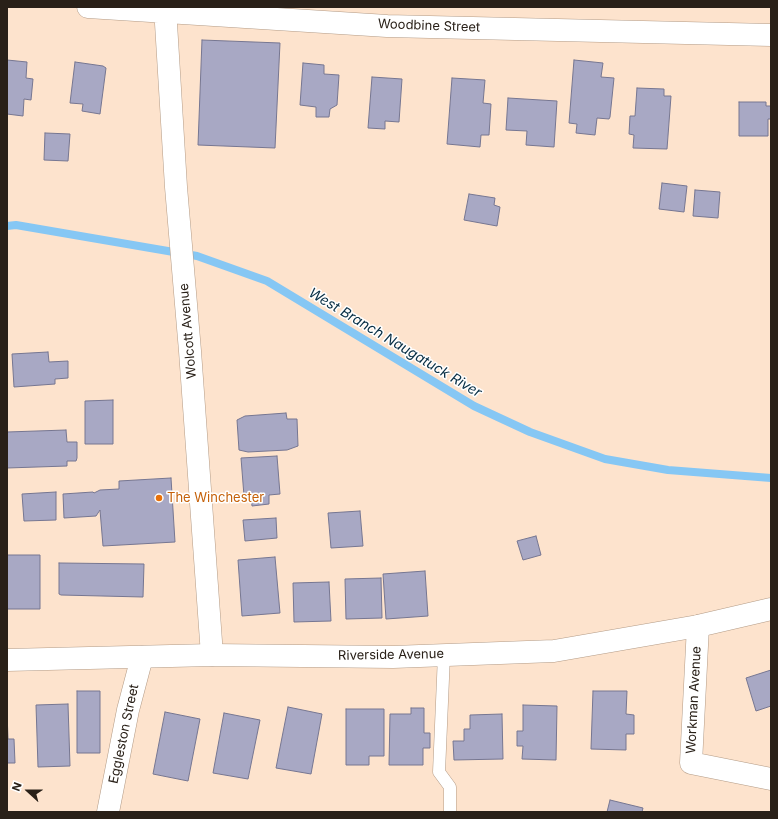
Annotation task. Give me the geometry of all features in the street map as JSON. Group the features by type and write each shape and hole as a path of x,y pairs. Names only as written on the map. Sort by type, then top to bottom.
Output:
{"street":[{"name":"Woodbine Street","path":"88,7 165,9 387,26 771,35"},
{"name":"Wolcott Avenue","path":"165,9 176,187 190,351 212,655"},
{"name":"Riverside Avenue","path":"7,660 212,655 393,657 554,651 698,626 771,609"},
{"name":"Workman Avenue","path":"698,626 691,763 771,779"},
{"name":"Eggleston Street","path":"108,812 128,710 142,657"}],"lane":[{"path":"444,655 439,772 450,787 450,812"}],"building":[{"path":"202,40 280,43 275,148 198,145"},
{"path":"7,60 27,62 26,78 33,79 31,100 24,99 23,116 7,114"},
{"path":"574,60 603,63 601,77 614,78 610,117 609,119 597,118 595,135 576,133 577,124 569,123"},
{"path":"75,62 103,66 106,68 100,114 82,111 83,104 70,103"},
{"path":"303,63 324,65 324,74 339,75 337,105 330,109 329,117 316,117 316,107 300,105"},
{"path":"372,77 402,79 399,122 385,121 385,129 368,128"},
{"path":"452,78 485,80 483,103 491,104 489,135 481,135 480,147 447,144"},
{"path":"637,88 664,89 664,96 671,96 667,149 633,148 634,135 629,134 630,116 635,116"},
{"path":"508,98 557,101 554,147 526,145 527,131 506,130"},
{"path":"739,102 766,102 766,106 771,106 771,119 768,119 768,136 739,136"},
{"path":"45,133 70,134 68,161 44,160"},
{"path":"662,183 687,186 684,212 659,209"},
{"path":"695,190 720,192 718,218 693,216"},
{"path":"469,194 495,198 494,205 500,207 497,226 464,220"},
{"path":"48,352 49,362 68,361 68,378 55,379 55,384 14,387 12,354"},
{"path":"113,400 113,444 85,444 85,401"},
{"path":"286,413 287,419 297,419 298,446 287,450 248,452 239,450 237,420 245,416"},
{"path":"66,430 67,442 77,442 76,461 67,461 67,466 7,468 7,432"},
{"path":"277,456 280,494 269,495 269,504 252,506 251,496 244,496 241,458"},
{"path":"171,478 175,542 103,546 100,510 96,516 64,518 63,494 94,493 100,490 119,489 119,481"},
{"path":"56,492 56,520 24,521 22,494"},
{"path":"360,511 363,546 331,548 328,513"},
{"path":"276,518 277,538 245,541 243,520"},
{"path":"536,536 541,555 523,560 517,541"},
{"path":"7,555 40,555 40,609 7,609"},
{"path":"275,557 280,613 242,616 238,560"},
{"path":"59,563 144,564 143,597 61,595 59,594"},
{"path":"425,571 428,616 386,619 383,574"},
{"path":"381,578 382,618 346,619 345,579"},
{"path":"329,582 331,621 294,622 293,583"},
{"path":"771,670 771,706 756,711 746,678"},
{"path":"77,691 100,691 100,753 77,753"},
{"path":"593,691 627,691 626,714 634,715 634,734 626,734 626,750 591,749"},
{"path":"68,704 70,766 38,767 36,705"},
{"path":"523,705 557,706 556,760 522,759 523,746 517,746 517,731 523,731"},
{"path":"288,707 322,714 311,774 276,768"},
{"path":"411,708 424,708 424,733 430,733 430,748 423,748 423,765 389,765 390,714 411,714"},
{"path":"346,709 384,709 384,756 369,756 369,765 346,765"},
{"path":"7,712 8,739 14,739 15,763 7,763"},
{"path":"165,712 200,719 188,781 153,774"},
{"path":"224,713 260,720 248,779 213,773"},
{"path":"502,714 503,759 454,760 453,741 464,741 464,729 470,729 470,715"},
{"path":"610,800 643,808 642,812 607,812"}],"waterway":[{"name":"West Branch Naugatuck River","path":"7,226 16,225 197,256 267,281 474,406 530,432 605,459 668,470 771,478"}],"place":[{"name":"The Winchester","path":"159,498"}]}
